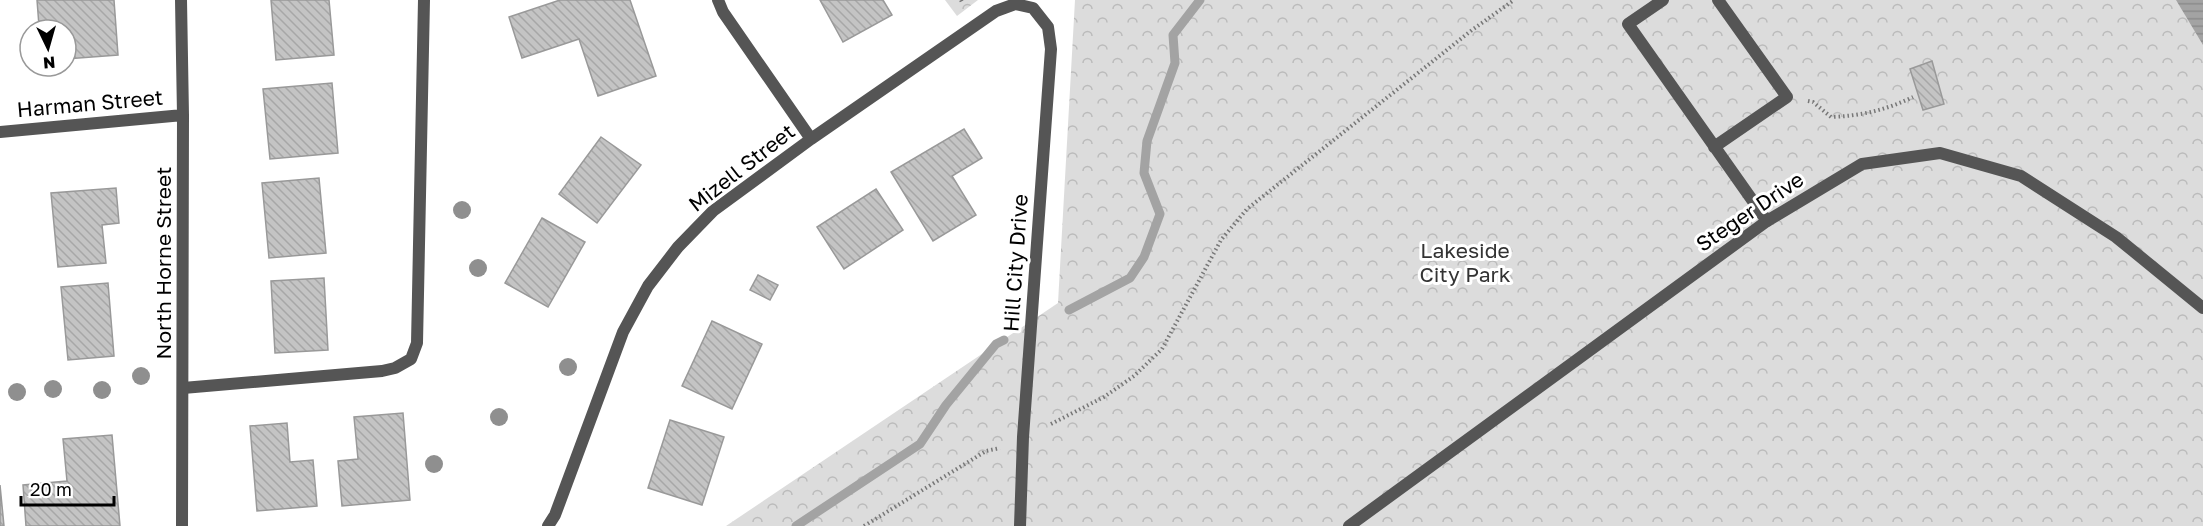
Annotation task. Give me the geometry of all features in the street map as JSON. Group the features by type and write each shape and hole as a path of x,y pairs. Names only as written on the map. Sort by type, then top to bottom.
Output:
{"street":[{"name":"North Horne Street","path":"181,0 182,526"},
{"path":"183,388 382,371 395,368 411,359 417,343 424,0"},
{"path":"718,0 723,12 811,139"},
{"path":"1663,0 1628,24 1767,221"},
{"path":"1714,147 1787,97 1718,0"},
{"name":"Mizell Street","path":"548,526 555,515 623,332 648,286 678,247 713,211 811,139 996,11 1015,3 1033,8"},
{"name":"Hill City Drive","path":"1020,526 1023,436 1051,49 1048,27 1033,8"},
{"name":"Harman Street","path":"0,132 183,115"},
{"name":"Steger Drive","path":"1349,526 1767,221 1862,164 1940,153 2021,176 2116,237 2203,308"}],"path":[{"path":"1052,424 1104,397 1134,376 1161,349 1221,240 1247,209 1472,30 1514,0"},
{"path":"1787,97 1813,102 1831,117 1850,117 1888,109 1912,97"},
{"path":"864,526 986,451 1000,448"}],"green space":[{"path":"945,0 978,0 957,16"},
{"name":"Lakeside City Park","path":"1075,0 2203,0 2203,526 726,526 1058,303"}],"shaded area":[{"path":"2176,0 2203,0 2203,45"}],"building":[{"path":"37,0 114,0 118,55 78,58 78,18 38,18"},
{"path":"271,0 329,0 334,55 276,60"},
{"path":"560,0 630,0 656,76 598,96 579,39 522,58 509,17"},
{"path":"820,0 883,0 892,15 843,42"},
{"path":"1932,61 1944,104 1923,110 1910,69"},
{"path":"332,83 338,153 270,159 263,89"},
{"path":"964,129 982,158 952,176 976,215 933,241 891,172"},
{"path":"601,137 641,165 597,223 559,194"},
{"path":"319,178 326,253 269,258 262,183"},
{"path":"116,188 119,223 102,225 106,263 58,267 51,193"},
{"path":"876,189 903,230 844,269 817,227"},
{"path":"542,218 585,242 548,307 505,283"},
{"path":"758,275 778,285 770,300 750,290"},
{"path":"324,278 328,350 275,353 271,281"},
{"path":"108,283 114,356 68,360 61,287"},
{"path":"712,321 762,344 732,409 682,386"},
{"path":"403,413 410,500 342,506 338,461 358,459 354,417"},
{"path":"670,420 724,437 702,505 648,488"},
{"path":"287,423 290,462 313,460 317,506 257,511 250,426"},
{"path":"112,435 120,526 26,526 23,485 67,481 63,439"},
{"path":"0,485 4,526 0,526"}],"waterway":[{"path":"1069,310 1130,278 1144,257 1160,214 1144,173 1147,141 1175,63 1173,35 1200,0"},
{"path":"796,526 920,444 946,405 996,344 1004,340"}]}
